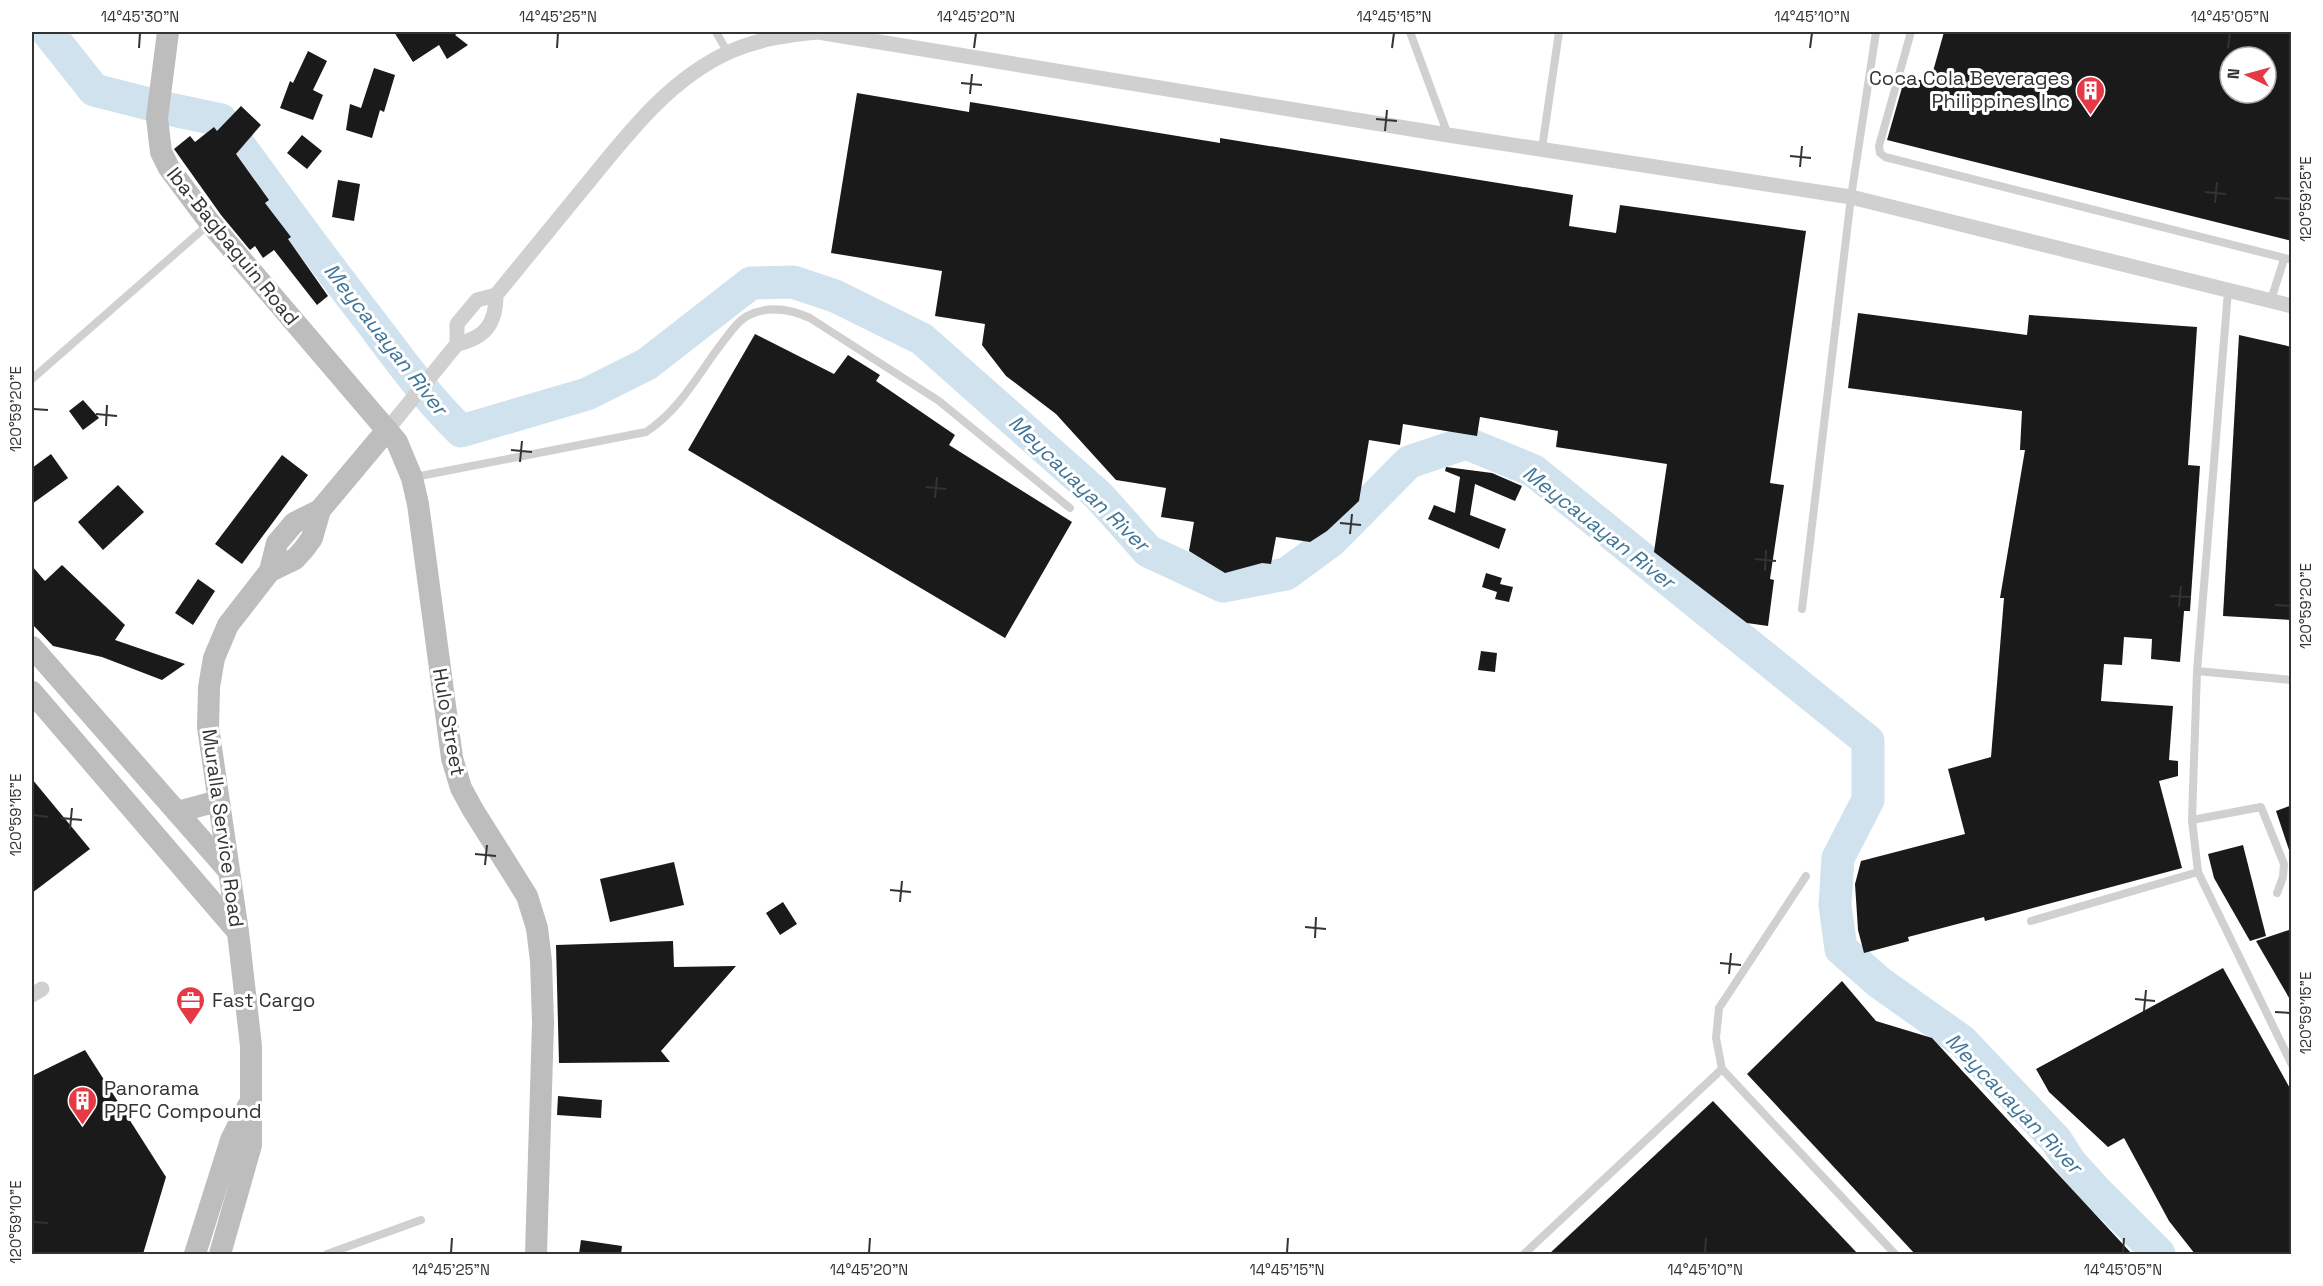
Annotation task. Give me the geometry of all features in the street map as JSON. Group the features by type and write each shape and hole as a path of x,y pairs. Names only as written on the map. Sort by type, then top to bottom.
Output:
{"street":[{"name":"Iba-Bagbaguin Road","path":"168,32 157,118 161,153 169,168 210,224 387,430"},
{"path":"457,344 457,324 477,300 496,295 640,120 683,81 728,53 758,41 818,32 1448,135 1851,197 2292,306"},
{"path":"387,430 457,344 476,340 496,315 496,295"},
{"name":"Hulo Street","path":"387,430 397,442 412,478 422,531 452,758 461,788 472,810 527,896 537,928 541,961 543,1023 536,1254"},
{"name":"Muralla Service Road","path":"220,1254 251,1145 251,1046 238,932 208,727 208,687 213,658 228,626 270,571 277,543 294,523 320,510 387,430"},
{"path":"32,647 228,870"},
{"path":"32,692 238,932"},
{"path":"130,807 153,786"},
{"path":"177,812 218,801"},
{"name":"Muralla Service Road","path":"195,1254 231,1140 250,1102"}],"lane":[{"path":"716,32 728,53"},
{"path":"1410,32 1448,135"},
{"path":"1542,148 1559,32"},
{"path":"1802,609 1851,197 1876,32"},
{"path":"1911,32 1879,146 1880,153 1885,157 2288,259 2271,300"},
{"path":"32,379 210,224"},
{"path":"2228,291 2197,671 2192,820 2198,872 2292,1065"},
{"path":"412,478 646,432 663,421 729,333 747,316 770,310 790,309 810,318 939,402 1070,508"},
{"path":"2197,671 2292,680"},
{"path":"2192,820 2261,807 2284,864 2283,877 2277,893"},
{"path":"2031,921 2198,872"},
{"path":"1806,876 1719,1008 1716,1038 1722,1069 1895,1254"},
{"path":"1524,1254 1722,1069"},
{"path":"327,1254 421,1220"}],"building":[{"path":"394,32 460,32 455,35 468,45 447,59 439,45 413,62"},
{"name":"Coca Cola Beverages Philippines Inc","path":"1944,32 2292,32 2292,241 1887,140 1905,77 1930,82"},
{"path":"308,51 327,61 313,90 323,95 313,120 280,108 290,81 293,83"},
{"path":"374,68 395,75 384,112 380,110 372,138 346,130 350,104 361,108"},
{"path":"857,93 969,112 970,102 1220,143 1220,138 1573,195 1569,226 1616,233 1620,205 1806,231 1770,483 1784,485 1770,579 1774,580 1768,626 1747,623 1654,552 1667,464 1556,447 1558,431 1480,417 1477,436 1403,424 1400,445 1369,440 1359,501 1327,531 1310,542 1276,537 1271,564 1262,563 1225,573 1189,551 1194,522 1161,517 1166,488 1116,480 1056,414 1006,376 982,345 985,324 935,316 942,271 831,253"},
{"path":"241,106 261,125 236,154 269,200 265,203 291,237 288,239 328,296 317,305 274,250 263,258 255,246 250,250 221,215 174,149 190,136 195,142 214,127 217,131"},
{"path":"302,135 322,151 307,169 287,153"},
{"path":"338,180 360,184 354,221 332,217"},
{"path":"1858,313 2027,335 2029,315 2197,327 2188,465 2200,466 2190,611 2184,611 2180,662 2151,659 2152,639 2124,637 2122,665 2104,664 2101,701 2173,706 2169,760 2178,761 2178,776 2159,781 2182,868 1985,921 1984,917 1908,937 1909,941 1864,953 1858,930 1855,884 1861,861 1965,834 1948,769 1991,757 2004,598 2000,598 2025,450 2020,450 2022,411 1848,388"},
{"path":"755,334 834,374 848,355 880,375 876,381 955,435 949,445 1072,522 1005,638 688,450"},
{"path":"2239,335 2292,347 2292,620 2223,616"},
{"path":"83,400 99,418 83,430 69,411"},
{"path":"51,454 68,478 32,504 32,468"},
{"path":"282,455 308,475 242,564 215,544"},
{"path":"1446,467 1492,473 1522,486 1515,501 1475,484 1470,515 1506,529 1499,549 1428,519 1434,505 1455,513 1460,477 1445,471"},
{"path":"118,485 144,512 103,550 78,522"},
{"path":"62,565 125,625 115,640 185,664 162,680 102,657 53,646 32,624 32,566 45,581"},
{"path":"1486,573 1502,578 1500,584 1513,587 1509,602 1495,599 1497,592 1482,587"},
{"path":"198,579 215,591 193,625 175,613"},
{"path":"1481,651 1497,653 1495,672 1478,670"},
{"path":"32,779 90,849 32,893"},
{"path":"2292,805 2292,850 2289,850 2276,811"},
{"path":"2243,845 2266,936 2250,941 2214,878 2208,854"},
{"path":"674,862 684,905 610,922 600,879"},
{"path":"783,902 797,924 780,935 766,913"},
{"path":"2292,929 2292,1003 2256,941"},
{"path":"673,941 674,967 736,966 661,1051 670,1062 559,1063 556,945"},
{"path":"2223,968 2292,1092 2292,1254 2195,1254 2169,1221 2124,1138 2108,1147 2049,1092 2036,1069"},
{"path":"1842,981 1876,1021 1932,1038 2132,1254 1915,1254 1747,1074"},
{"name":"Panorama PPFC Compound","path":"85,1050 166,1177 143,1254 32,1254 32,1076"},
{"path":"558,1096 602,1100 601,1118 557,1115"},
{"path":"1713,1101 1858,1254 1549,1254"},
{"path":"581,1240 622,1246 621,1254 579,1254"}],"waterway":[{"path":"48,32 94,90 149,104"},
{"name":"Meycauayan River","path":"164,108 221,120 403,364 461,431 587,394 647,364 751,283 793,282 835,296 922,339 1099,496 1148,551 1223,586 1286,574 1331,541 1409,462 1466,443 1534,471 1868,741 1868,800 1838,858 1835,905 1841,949 1880,983 1962,1041 2056,1140 2070,1162 2097,1192 2159,1254"}],"place":[{"name":"Coca Cola Beverages Philippines Inc","path":"2091,116"},
{"name":"Fast Cargo","path":"191,1026"},
{"name":"Panorama PPFC Compound","path":"83,1126"}]}
